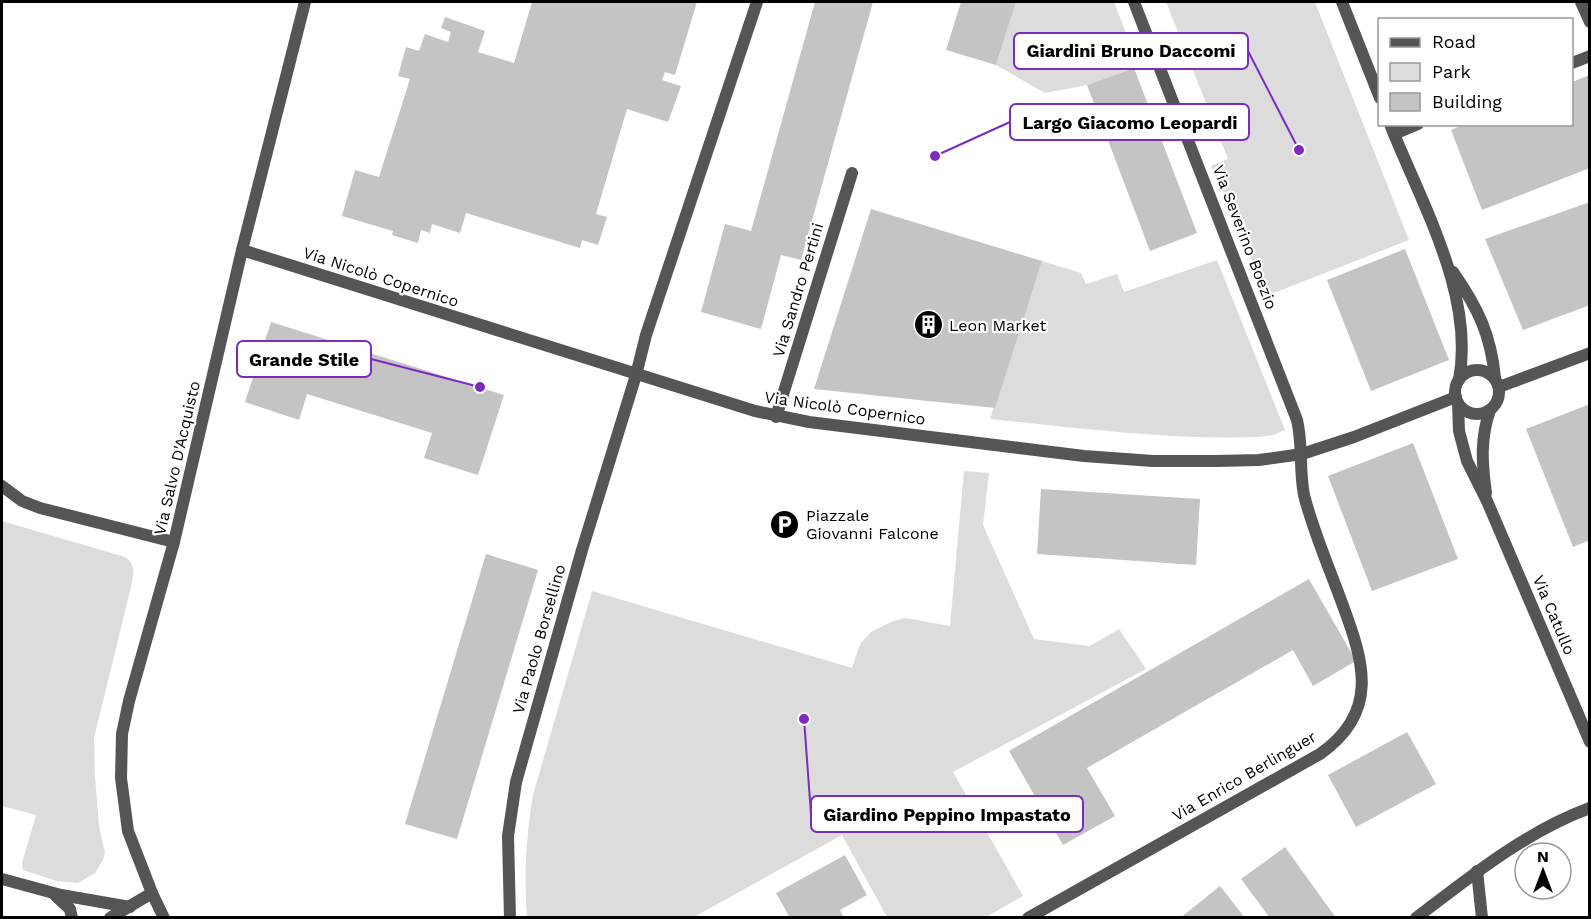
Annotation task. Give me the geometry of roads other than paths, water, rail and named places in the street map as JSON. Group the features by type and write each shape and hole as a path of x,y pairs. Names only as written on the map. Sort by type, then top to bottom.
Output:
{"street":[{"name":"Via Salvo D'Acquisto","path":"164,918 128,831 121,787 122,734 129,701 174,542 242,250 305,2"},
{"name":"Via Paolo Borsellino","path":"510,918 508,836 510,807 516,782 582,550 650,324 757,2"},
{"name":"Via Severino Boezio","path":"1134,2 1297,420 1302,454"},
{"path":"1342,2 1378,93"},
{"path":"1581,2 1590,22"},
{"path":"1573,63 1590,56"},
{"path":"1408,126 1392,129 1449,266 1469,295 1491,345 1498,400 1490,410 1483,414 1469,413 1457,400 1456,385 1462,362 1460,326 1449,266"},
{"name":"Via Sandro Pertini","path":"776,417 852,173"},
{"name":"Via Nicolò Copernico","path":"242,250 739,408 809,422 1117,459 1259,460 1302,454 1457,400"},
{"path":"1497,383 1590,352"},
{"path":"1458,380 1463,374 1483,370 1497,383"},
{"name":"Via Catullo","path":"1457,400 1461,442 1476,481 1487,501 1590,742"},
{"name":"Via Catullo","path":"1487,501 1481,456 1483,433 1490,410"},
{"name":"Via Enrico Berlinguer","path":"1028,918 1320,754 1350,725 1356,712 1361,690 1360,661 1356,641 1306,503 1302,486 1302,454"},
{"path":"2,486 22,501 40,508 174,542"},
{"path":"1416,918 1477,871 1545,827 1590,808"},
{"path":"1477,871 1482,918"},
{"path":"2,879 47,891 130,907"},
{"path":"47,891 65,903 72,913 72,918"},
{"path":"110,918 152,893"}],"place":[{"name":"Giardini Bruno Daccomi","path":"1299,150"},
{"name":"Largo Giacomo Leopardi","path":"935,156"},
{"name":"Leon Market","path":"928,325"},
{"name":"Grande Stile","path":"480,387"},
{"name":"Piazzale Giovanni Falcone","path":"785,524"},
{"name":"Giardino Peppino Impastato","path":"804,719"}]}
